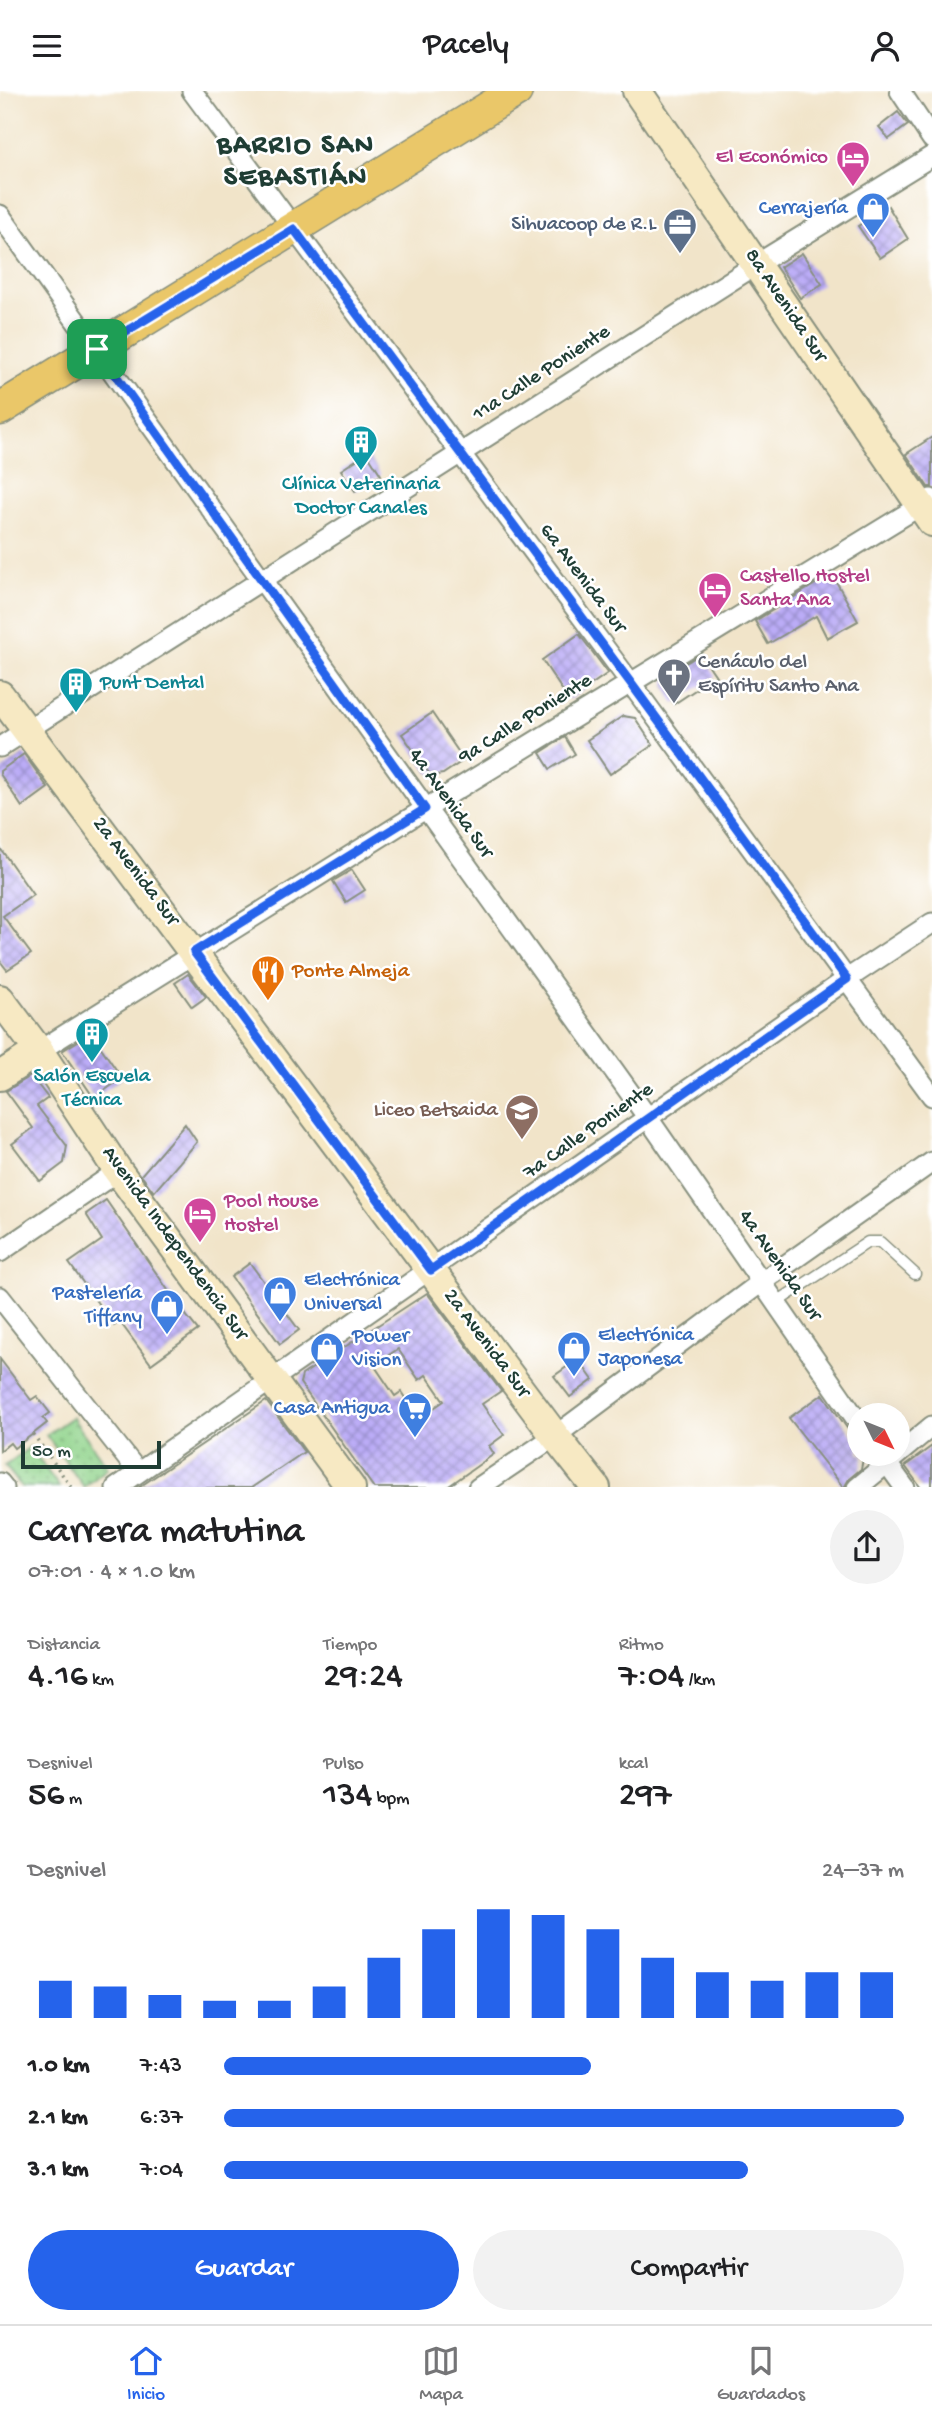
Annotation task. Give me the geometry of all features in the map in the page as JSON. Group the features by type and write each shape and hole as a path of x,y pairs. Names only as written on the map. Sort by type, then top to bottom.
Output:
{"main road":[{"path":"0,409 516,91"},
{"name":"8a Avenida Sur","path":"637,91 928,509"},
{"name":"2a Avenida Sur","path":"0,695 596,1487"},
{"name":"Avenida Independencia Sur","path":"0,999 39,1051 118,1171 351,1487"},
{"path":"0,1076 39,1051"}],"street":[{"name":"6a Avenida Sur","path":"192,91 630,682 932,1096"},
{"path":"900,91 932,139"},
{"name":"11a Calle Poniente","path":"0,747 757,264 932,156"},
{"name":"4a Avenida Sur","path":"0,215 648,1118 847,1405"},
{"name":"9a Calle Poniente","path":"39,1051 630,682 928,509"},
{"name":"7a Calle Poniente","path":"116,1487 847,979 932,923"},
{"path":"478,1487 555,1436 763,1281 932,1162"},
{"path":"0,1252 118,1171"},
{"path":"0,1297 138,1472"},
{"path":"910,1441 932,1426"},
{"path":"857,1487 876,1467"},
{"path":"890,1467 905,1487"},
{"path":"0,1483 4,1487"}],"lane":[{"path":"777,1302 868,1242 880,1242 915,1274"}],"path":[{"path":"33,1434 72,1487"}],"green space":[{"path":"72,1417 108,1468 84,1487 46,1435"},
{"path":"30,1447 59,1487 22,1487 5,1466"}],"building":[{"path":"898,112 908,125 889,139 879,127"},
{"path":"888,206 908,239 880,258 858,226"},
{"path":"802,253 822,284 800,298 780,267"},
{"path":"932,437 932,487 928,487 906,454"},
{"name":"Clínica Veterinaria Doctor Canales","path":"367,453 381,475 355,491 341,470"},
{"path":"832,574 858,621 827,638 816,616 768,644 755,621"},
{"path":"579,634 608,673 569,700 542,660"},
{"path":"701,654 716,676 674,704 665,685 666,675"},
{"path":"432,713 464,760 443,774 436,775 429,773 402,734"},
{"path":"623,716 635,718 653,745 610,774 587,740"},
{"path":"565,737 575,754 550,769 540,753"},
{"path":"24,754 48,788 22,807 0,771"},
{"path":"0,848 33,895 3,916 31,954 7,970 0,961"},
{"path":"352,870 365,890 346,902 333,881"},
{"path":"188,974 206,997 192,1007 175,983"},
{"name":"Salón Escuela Técnica","path":"91,1033 122,1078 94,1098 62,1051"},
{"path":"31,1076 48,1098 37,1106 67,1146 64,1163 40,1181 12,1144 33,1128 6,1091"},
{"path":"185,1124 197,1142 154,1192 141,1175"},
{"path":"106,1200 198,1330 151,1364 120,1322 114,1326 69,1263 102,1240 86,1214"},
{"path":"250,1263 299,1330 280,1344 231,1277"},
{"path":"427,1293 501,1391 482,1404 504,1435 489,1446 494,1454 447,1487 373,1487 300,1383 302,1375","holes":["398,1349 419,1380 426,1375 444,1401 419,1418 401,1392 395,1396 374,1365"]},
{"path":"0,1359 31,1400 37,1396 50,1413 43,1418 47,1423 33,1434 14,1448 10,1443 0,1451"},
{"name":"Electrónica Japonesa","path":"578,1359 593,1380 570,1397 554,1376"},
{"path":"823,1394 847,1428 847,1467 861,1467 843,1487 789,1418"},
{"path":"266,1401 304,1452 252,1487 139,1487"},
{"path":"932,1446 932,1487 920,1487 906,1467 910,1467 910,1462"}],"place":[{"name":"El Económico","path":"853,188"},
{"name":"Cerrajería","path":"873,239"},
{"name":"Sihuacoop de R.L","path":"680,255"},
{"name":"Clínica Veterinaria Doctor Canales","path":"361,472"},
{"name":"Castello Hostel Santa Ana","path":"715,619"},
{"name":"Cenáculo del Espíritu Santo Ana","path":"674,705"},
{"name":"Punt Dental","path":"76,714"},
{"name":"Ponte Almeja","path":"268,1002"},
{"name":"Salón Escuela Técnica","path":"92,1064"},
{"name":"Liceo Betsaida","path":"522,1141"},
{"name":"Pool House Hostel","path":"200,1244"},
{"name":"Electrónica Universal","path":"280,1323"},
{"name":"Pastelería Tiffany","path":"167,1336"},
{"name":"Electrónica Japonesa","path":"574,1378"},
{"name":"Power Vision","path":"327,1379"},
{"name":"Casa Antigua","path":"415,1439"}],"district":[{"name":"BARRIO SAN SEBASTIÁN","path":"296,162"}],"route":[{"path":"294,229 847,979 431,1270 194,952 425,809 97,349 294,229"}]}
